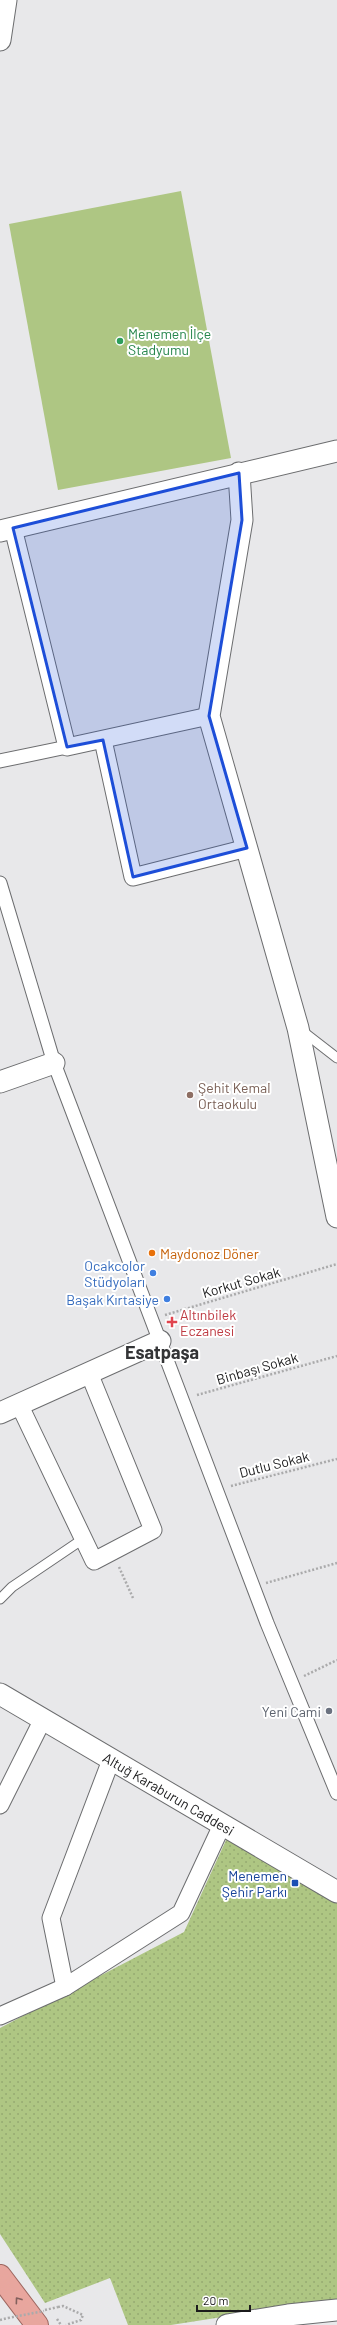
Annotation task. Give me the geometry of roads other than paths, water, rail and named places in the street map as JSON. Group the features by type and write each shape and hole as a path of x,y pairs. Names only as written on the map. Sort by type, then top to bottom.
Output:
{"highway":[{"path":"0,2276 42,2315"}],"street":[{"path":"0,40 6,0"},
{"path":"67,747 6,529 337,451"},
{"path":"239,473 242,520 209,716 298,1028 337,1216"},
{"path":"0,761 209,716"},
{"path":"102,740 133,877 246,848"},
{"path":"0,883 54,1063 253,1587 337,1793"},
{"path":"0,1082 54,1063"},
{"path":"0,1412 160,1341"},
{"path":"19,1404 94,1561 153,1530 89,1373"},
{"name":"Altuğ Karaburun Caddesi","path":"0,1694 337,1892"},
{"path":"0,1805 42,1719"},
{"path":"65,1987 51,1918 111,1760"},
{"path":"1,2014 65,1987 181,1913 222,1825"},
{"path":"227,2325 289,2320 337,2310"}],"lane":[{"path":"298,1028 337,1058"},
{"path":"0,1599 12,1587 84,1539"}],"place":[{"name":"Menemen İlçe Stadyumu","path":"120,341"},
{"name":"Şehit Kemal Ortaokulu","path":"190,1095"},
{"name":"Maydonoz Döner","path":"152,1253"},
{"name":"Ocakcolor Stüdyoları","path":"153,1273"},
{"name":"Başak Kırtasiye","path":"167,1299"},
{"name":"Altınbilek Eczanesi","path":"172,1322"},
{"name":"Yeni Cami","path":"329,1711"},
{"name":"Menemen Şehir Parkı","path":"295,1883"}],"district":[{"name":"Esatpaşa","path":"162,1352"}]}
